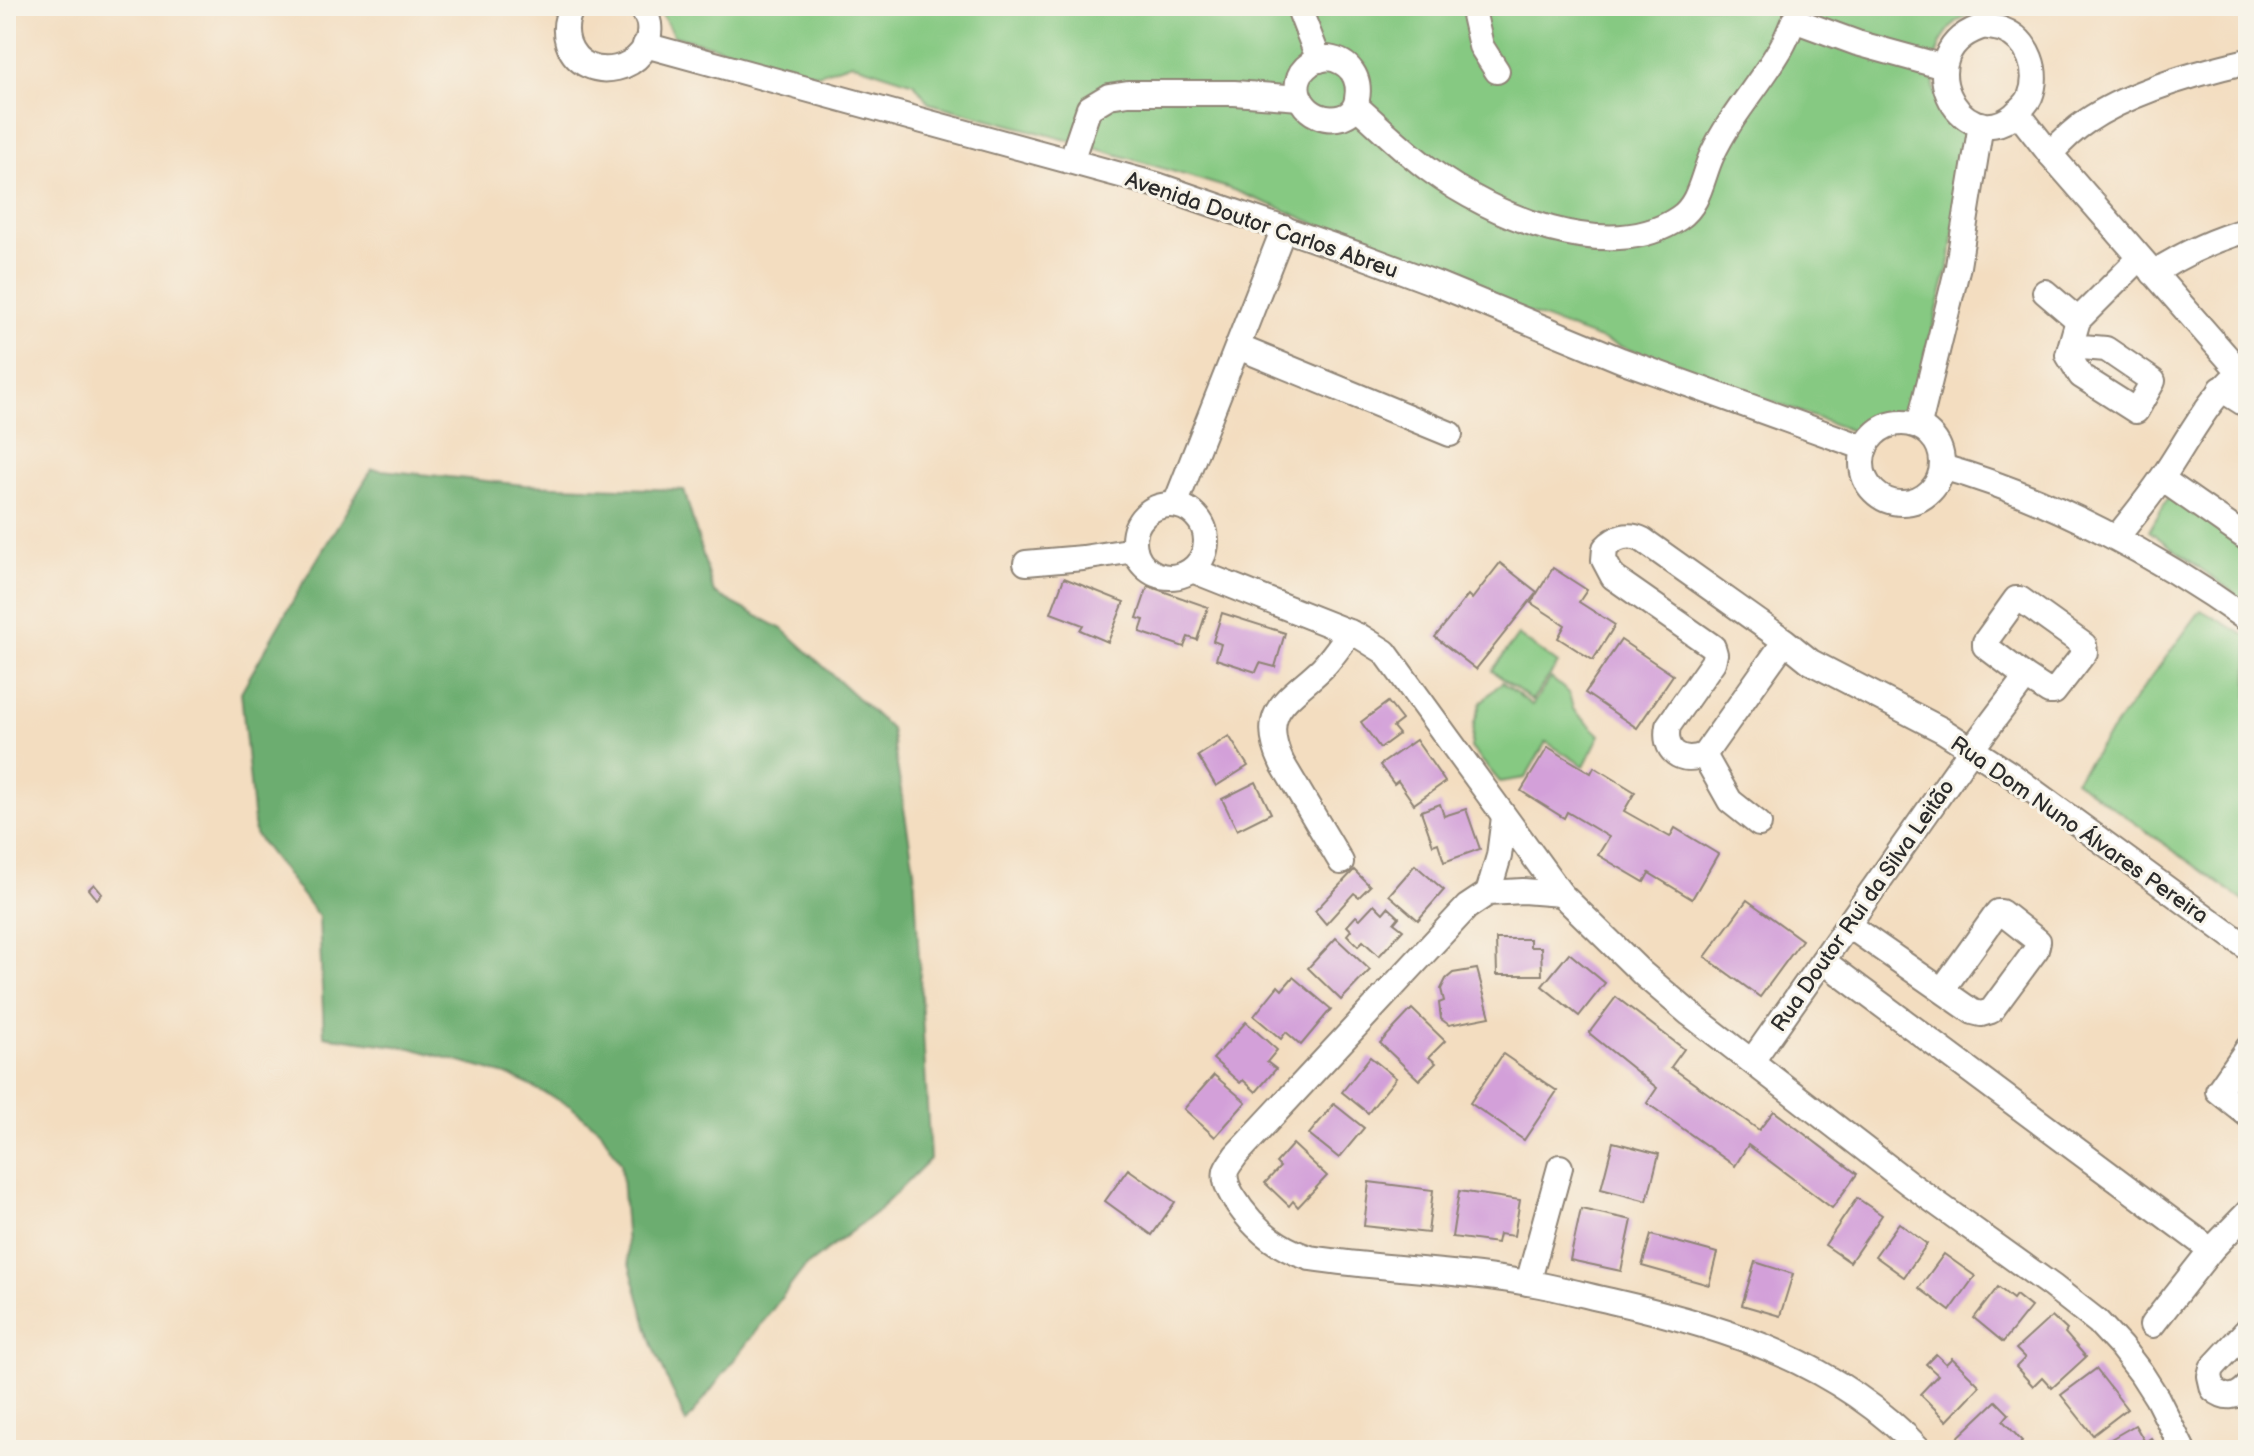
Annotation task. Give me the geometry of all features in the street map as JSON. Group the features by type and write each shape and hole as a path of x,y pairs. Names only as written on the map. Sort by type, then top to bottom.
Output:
{"street":[{"path":"573,6 566,23 570,48 579,60 593,68 611,71 632,63 642,52 648,37 649,22 641,6"},
{"path":"1298,6 1319,60"},
{"path":"1472,6 1481,46 1497,71"},
{"path":"1356,106 1429,169 1485,204 1553,228 1599,238 1631,238 1650,233 1681,217 1694,202 1722,134 1780,50 1794,13 1857,43 1944,67"},
{"path":"1983,16 2019,40 2031,59 2034,80 2029,98 2017,112 2007,121 1993,125 1966,119 1952,104 1944,86 1944,67 1959,38 1983,16"},
{"name":"Avenida Doutor Carlos Abreu","path":"645,45 1157,185 1437,284 1621,360 1865,448"},
{"path":"1319,60 1337,60 1348,65 1355,75 1359,91 1356,106 1349,114 1325,118 1314,116 1304,108 1298,84 1309,64 1319,60"},
{"path":"2050,154 2088,120 2137,95 2194,74 2248,61"},
{"path":"1071,161 1089,108 1109,96 1144,92 1234,93 1300,98"},
{"path":"2017,112 2146,266 2244,369 2221,389 2162,479 2117,537"},
{"path":"1919,425 1958,266 1981,124"},
{"path":"1175,505 1284,228"},
{"path":"2045,292 2075,331 2146,266 2175,259 2205,244 2248,230"},
{"path":"1238,347 1450,434"},
{"path":"2221,389 2248,406"},
{"path":"1902,422 1919,425 1939,447 1940,478 1923,497 1902,503 1887,500 1873,491 1865,478 1862,463 1865,448 1873,434 1886,426 1902,422"},
{"path":"1942,467 1984,479 2117,537 2248,620"},
{"path":"2162,479 2248,539"},
{"path":"1175,505 1187,508 1197,516 1206,538 1205,550 1192,570 1170,577 1148,570 1139,560 1133,538 1142,517 1152,509 1175,505"},
{"name":"Rua Dom Nuno Álvares Pereira","path":"1704,755 1685,759 1676,754 1669,746 1667,730 1713,662 1713,647 1613,577 1606,567 1603,554 1609,543 1621,537 1643,540 1811,662 1942,730 2010,774 2248,948"},
{"path":"1026,563 1135,550"},
{"path":"1192,570 1350,632 1369,641 1391,658 1561,894 1690,1014 1910,1184 2098,1322 2141,1373 2183,1450"},
{"path":"1341,862 1282,763 1276,750 1274,726 1278,709 1321,668 1350,632"},
{"path":"1759,824 1730,801 1704,755 1785,641"},
{"name":"Rua Doutor Rui da Silva Leitão","path":"1752,1061 2026,677"},
{"path":"1488,893 1499,856 1504,817"},
{"path":"1561,894 1523,891 1488,893 1467,907 1236,1155 1227,1168 1226,1181 1237,1203 1254,1225 1296,1254 1327,1261 1528,1283 1704,1324 1782,1353 1814,1369 1864,1401 1902,1431 1920,1450"},
{"path":"1848,925 1942,990"},
{"path":"1823,961 2211,1250"},
{"path":"2248,1048 2218,1091 2248,1115"},
{"path":"1528,1283 1560,1167"},
{"path":"2152,1325 2211,1250 2248,1212"},
{"path":"2248,1329 2212,1368 2210,1376 2213,1389 2220,1395 2237,1396 2248,1386"}],"green space":[{"path":"657,6 1978,6 1978,10 1955,23 1939,48 1935,64 1933,79 1941,108 1951,119 1965,127 1951,257 1913,403 1873,430 1852,431 1471,292 1228,188 929,103 914,83 852,63 818,74 674,36"},
{"path":"372,469 525,485 684,490 714,593 784,630 891,729 914,869 930,1159 879,1210 804,1268 686,1423 652,1343 628,1260 621,1163 601,1131 569,1105 513,1077 411,1048 324,1036 319,917 255,834 241,692"},
{"path":"2171,493 2248,546 2248,603 2149,531"},
{"path":"2201,610 2248,637 2248,904 2075,780"},
{"path":"1518,635 1558,664 1532,700 1492,671"},
{"path":"1551,678 1569,693 1573,709 1600,735 1584,766 1546,742 1525,778 1500,782 1471,748 1481,702 1502,682 1532,705"}],"building":[{"path":"1500,563 1537,592 1476,669 1435,637 1468,595 1472,599"},
{"path":"1553,568 1587,590 1579,602 1615,625 1593,660 1558,638 1565,625 1531,603"},
{"path":"1064,578 1124,602 1108,642 1080,630 1083,625 1051,613"},
{"path":"1148,586 1208,607 1197,640 1188,637 1184,647 1140,632 1144,620 1137,618"},
{"path":"1222,613 1285,633 1275,667 1260,663 1256,672 1216,659 1221,644 1213,641"},
{"path":"1621,640 1673,675 1637,728 1585,693"},
{"path":"1388,702 1402,720 1393,727 1399,734 1380,748 1361,722"},
{"path":"1229,736 1248,766 1216,786 1198,756"},
{"path":"1416,740 1445,782 1414,804 1398,781 1394,784 1380,765"},
{"path":"1548,747 1591,773 1594,767 1635,792 1624,811 1670,837 1675,828 1718,854 1692,899 1649,873 1644,882 1598,855 1609,837 1567,812 1564,818 1521,791"},
{"path":"1256,782 1271,813 1237,830 1222,799"},
{"path":"1440,804 1444,816 1466,809 1480,849 1444,862 1438,843 1433,845 1421,811"},
{"path":"1415,865 1444,890 1418,920 1389,895"},
{"path":"1354,870 1370,886 1359,897 1354,893 1326,924 1315,911"},
{"path":"94,884 102,894 97,899 89,889"},
{"path":"1747,900 1802,940 1760,997 1705,957"},
{"path":"1374,904 1383,913 1388,907 1399,917 1394,923 1403,930 1379,956 1363,941 1358,946 1347,935 1351,930 1347,926 1356,916 1360,919"},
{"path":"1336,938 1370,970 1341,1000 1308,968"},
{"path":"1496,939 1530,939 1530,947 1541,947 1542,975 1497,975"},
{"path":"1569,953 1605,983 1579,1016 1542,986"},
{"path":"1477,969 1490,1017 1449,1025 1441,1019 1439,1003 1444,1001 1441,989 1446,979 1453,973"},
{"path":"1293,977 1331,1009 1301,1045 1286,1032 1281,1039 1254,1016 1278,986 1282,990"},
{"path":"1616,997 1684,1049 1671,1067 1759,1130 1774,1111 1857,1174 1832,1208 1748,1145 1735,1166 1647,1103 1657,1088 1589,1033"},
{"path":"1412,1009 1445,1041 1429,1057 1436,1063 1419,1080 1380,1043"},
{"path":"1246,1022 1277,1050 1267,1062 1276,1069 1256,1092 1243,1080 1240,1083 1213,1059"},
{"path":"1503,1054 1557,1091 1524,1140 1470,1103"},
{"path":"1370,1057 1396,1078 1368,1113 1342,1092"},
{"path":"1214,1075 1246,1102 1215,1137 1184,1109"},
{"path":"1334,1104 1364,1128 1339,1158 1309,1134"},
{"path":"1613,1142 1659,1154 1647,1201 1601,1189"},
{"path":"1293,1144 1327,1176 1298,1207 1293,1201 1289,1206 1265,1183 1280,1167 1276,1163"},
{"path":"1128,1169 1175,1202 1152,1235 1105,1201"},
{"path":"1369,1182 1433,1190 1428,1233 1364,1226"},
{"path":"1459,1191 1520,1200 1514,1236 1499,1234 1497,1243 1452,1237"},
{"path":"1857,1198 1882,1215 1850,1262 1825,1245"},
{"path":"1581,1209 1632,1220 1621,1271 1570,1260"},
{"path":"1899,1223 1927,1244 1904,1277 1875,1256"},
{"path":"1651,1235 1717,1253 1709,1285 1642,1266"},
{"path":"1944,1254 1975,1276 1950,1311 1919,1288"},
{"path":"1755,1262 1793,1274 1780,1316 1742,1305"},
{"path":"1998,1287 2013,1299 2016,1295 2031,1307 2003,1342 1974,1318"},
{"path":"2052,1316 2067,1330 2065,1333 2086,1357 2052,1388 2042,1377 2033,1386 2016,1367 2025,1358 2016,1349"},
{"path":"1936,1354 1946,1364 1952,1358 1980,1386 1947,1421 1920,1394 1938,1375 1926,1364"},
{"path":"2096,1369 2127,1409 2093,1435 2061,1395"},
{"path":"1996,1401 2009,1414 2003,1421 2022,1441 2013,1450 1962,1450 1954,1441"},
{"path":"2135,1425 2145,1442 2151,1438 2158,1450 2092,1450"}]}
